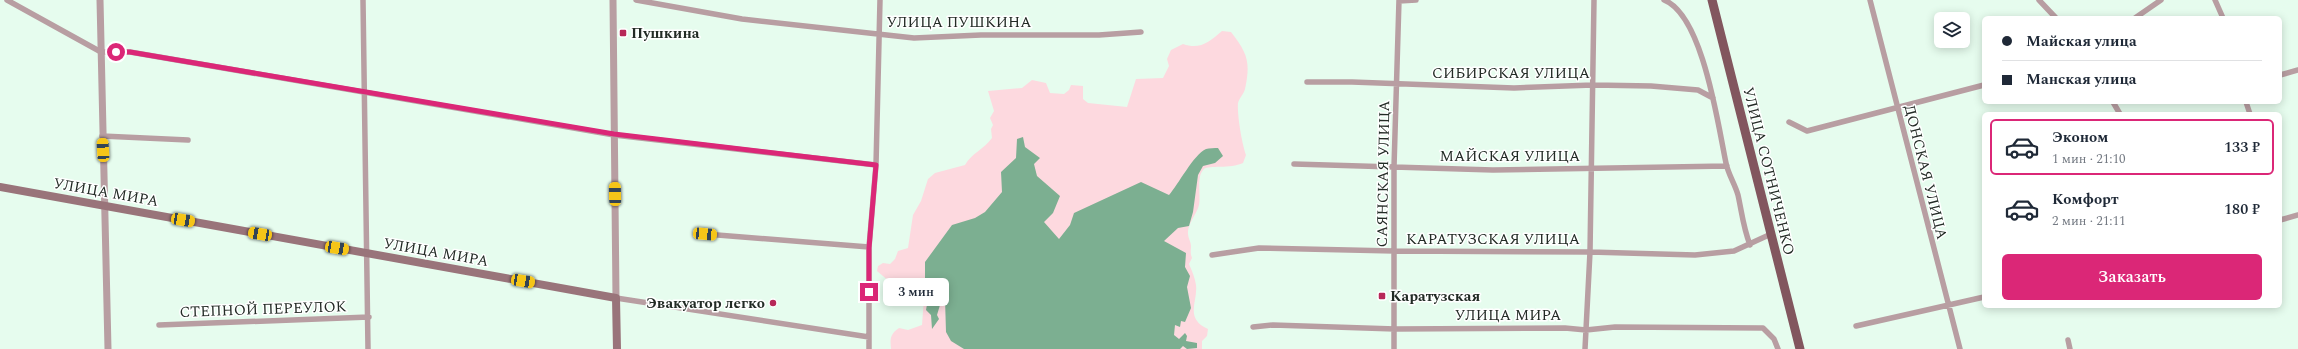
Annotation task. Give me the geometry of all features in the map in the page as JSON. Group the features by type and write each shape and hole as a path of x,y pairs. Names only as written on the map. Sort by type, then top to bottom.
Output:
{"main road":[{"name":"УЛИЦА СОТНИЧЕНКО","path":"1712,0 1800,349"},
{"name":"УЛИЦА МИРА","path":"0,187 616,298"},
{"path":"616,298 618,349"}],"street":[{"path":"8,0 101,52 130,52 614,134 876,165"},
{"path":"100,0 102,136 106,206 108,349"},
{"path":"363,0 366,92 368,349"},
{"path":"613,0 616,298"},
{"name":"УЛИЦА ПУШКИНА","path":"636,0 742,19 914,38 988,35 1099,35 1141,32"},
{"path":"869,349 869,248 876,165 880,0"},
{"path":"1399,0 1416,0"},
{"name":"САЯНСКАЯ УЛИЦА","path":"1394,349 1394,167 1399,0"},
{"path":"1585,349 1590,252 1594,0"},
{"path":"1664,0 1681,13 1689,24 1696,39 1713,98 1726,166 1738,195 1743,227 1750,245"},
{"name":"ДОНСКАЯ УЛИЦА","path":"1870,0 1960,349"},
{"path":"2039,0 2054,16"},
{"path":"2138,16 2161,0"},
{"path":"2215,0 2222,16"},
{"path":"2282,74 2298,70"},
{"name":"СИБИРСКАЯ УЛИЦА","path":"1307,82 1352,82 1514,88 1593,85 1651,86 1698,90 1713,98"},
{"path":"1789,122 1807,131 1982,86"},
{"path":"102,136 188,140"},
{"name":"МАЙСКАЯ УЛИЦА","path":"1294,164 1493,170 1592,167 1726,166"},
{"path":"2282,219 2298,215"},
{"path":"705,234 869,248"},
{"name":"КАРАТУЗСКАЯ УЛИЦА","path":"1212,255 1259,248 1394,251 1590,252 1695,255 1734,251 1750,245 1771,234"},
{"name":"УЛИЦА МИРА","path":"616,298 869,337"},
{"path":"1856,326 1949,307 1982,298"},
{"name":"СТЕПНОЙ ПЕРЕУЛОК","path":"159,325 368,317"},
{"name":"УЛИЦА МИРА","path":"1253,328 1273,325 1395,329 1586,330 1614,327 1763,328 1774,339 1778,349"},
{"path":"2068,340 2070,349"}],"shaded area":[{"path":"1222,31 1231,32 1241,46 1246,58 1248,71 1247,79 1244,91 1238,103 1238,115 1246,155 1243,163 1232,166 1210,167 1204,169 1200,176 1199,205 1189,227 1188,237 1191,244 1192,258 1189,264 1196,285 1194,315 1196,320 1201,325 1208,329 1207,336 1202,341 1202,349 891,349 891,337 896,330 899,328 908,330 922,325 924,298 890,282 877,271 878,266 883,263 890,264 895,259 898,251 908,248 913,215 921,201 928,179 935,173 965,165 971,157 992,138 991,129 993,125 990,118 994,111 988,91 1022,88 1032,80 1046,83 1050,93 1064,94 1069,90 1071,85 1083,86 1083,99 1088,103 1127,107 1136,79 1163,78 1169,66 1167,59 1171,50 1183,44 1194,46 1204,44 1213,39"},
{"path":"1023,137 1025,147 1040,158 1034,164 1037,176 1060,196 1053,213 1044,222 1059,239 1070,225 1074,213 1141,182 1169,195 1191,163 1201,152 1206,149 1218,148 1223,156 1215,163 1203,166 1198,175 1193,212 1189,226 1178,228 1164,241 1186,253 1185,267 1190,276 1187,287 1191,308 1185,322 1181,321 1180,327 1175,325 1174,335 1179,339 1185,333 1187,336 1186,341 1197,343 1197,348 1187,349 1183,346 1180,349 964,349 951,341 946,332 945,299 938,296 940,305 937,315 939,319 932,329 931,315 926,310 928,299 925,285 925,262 952,225 975,218 985,212 1002,192 1001,172 1016,158 1017,139"}],"place":[{"name":"Пушкина","path":"623,33"},
{"name":"Каратузская","path":"1382,296"},
{"name":"Эвакуатор легко","path":"773,303"}],"route":[{"path":"116,52 130,52 614,134 876,165 869,248 869,292"}]}
